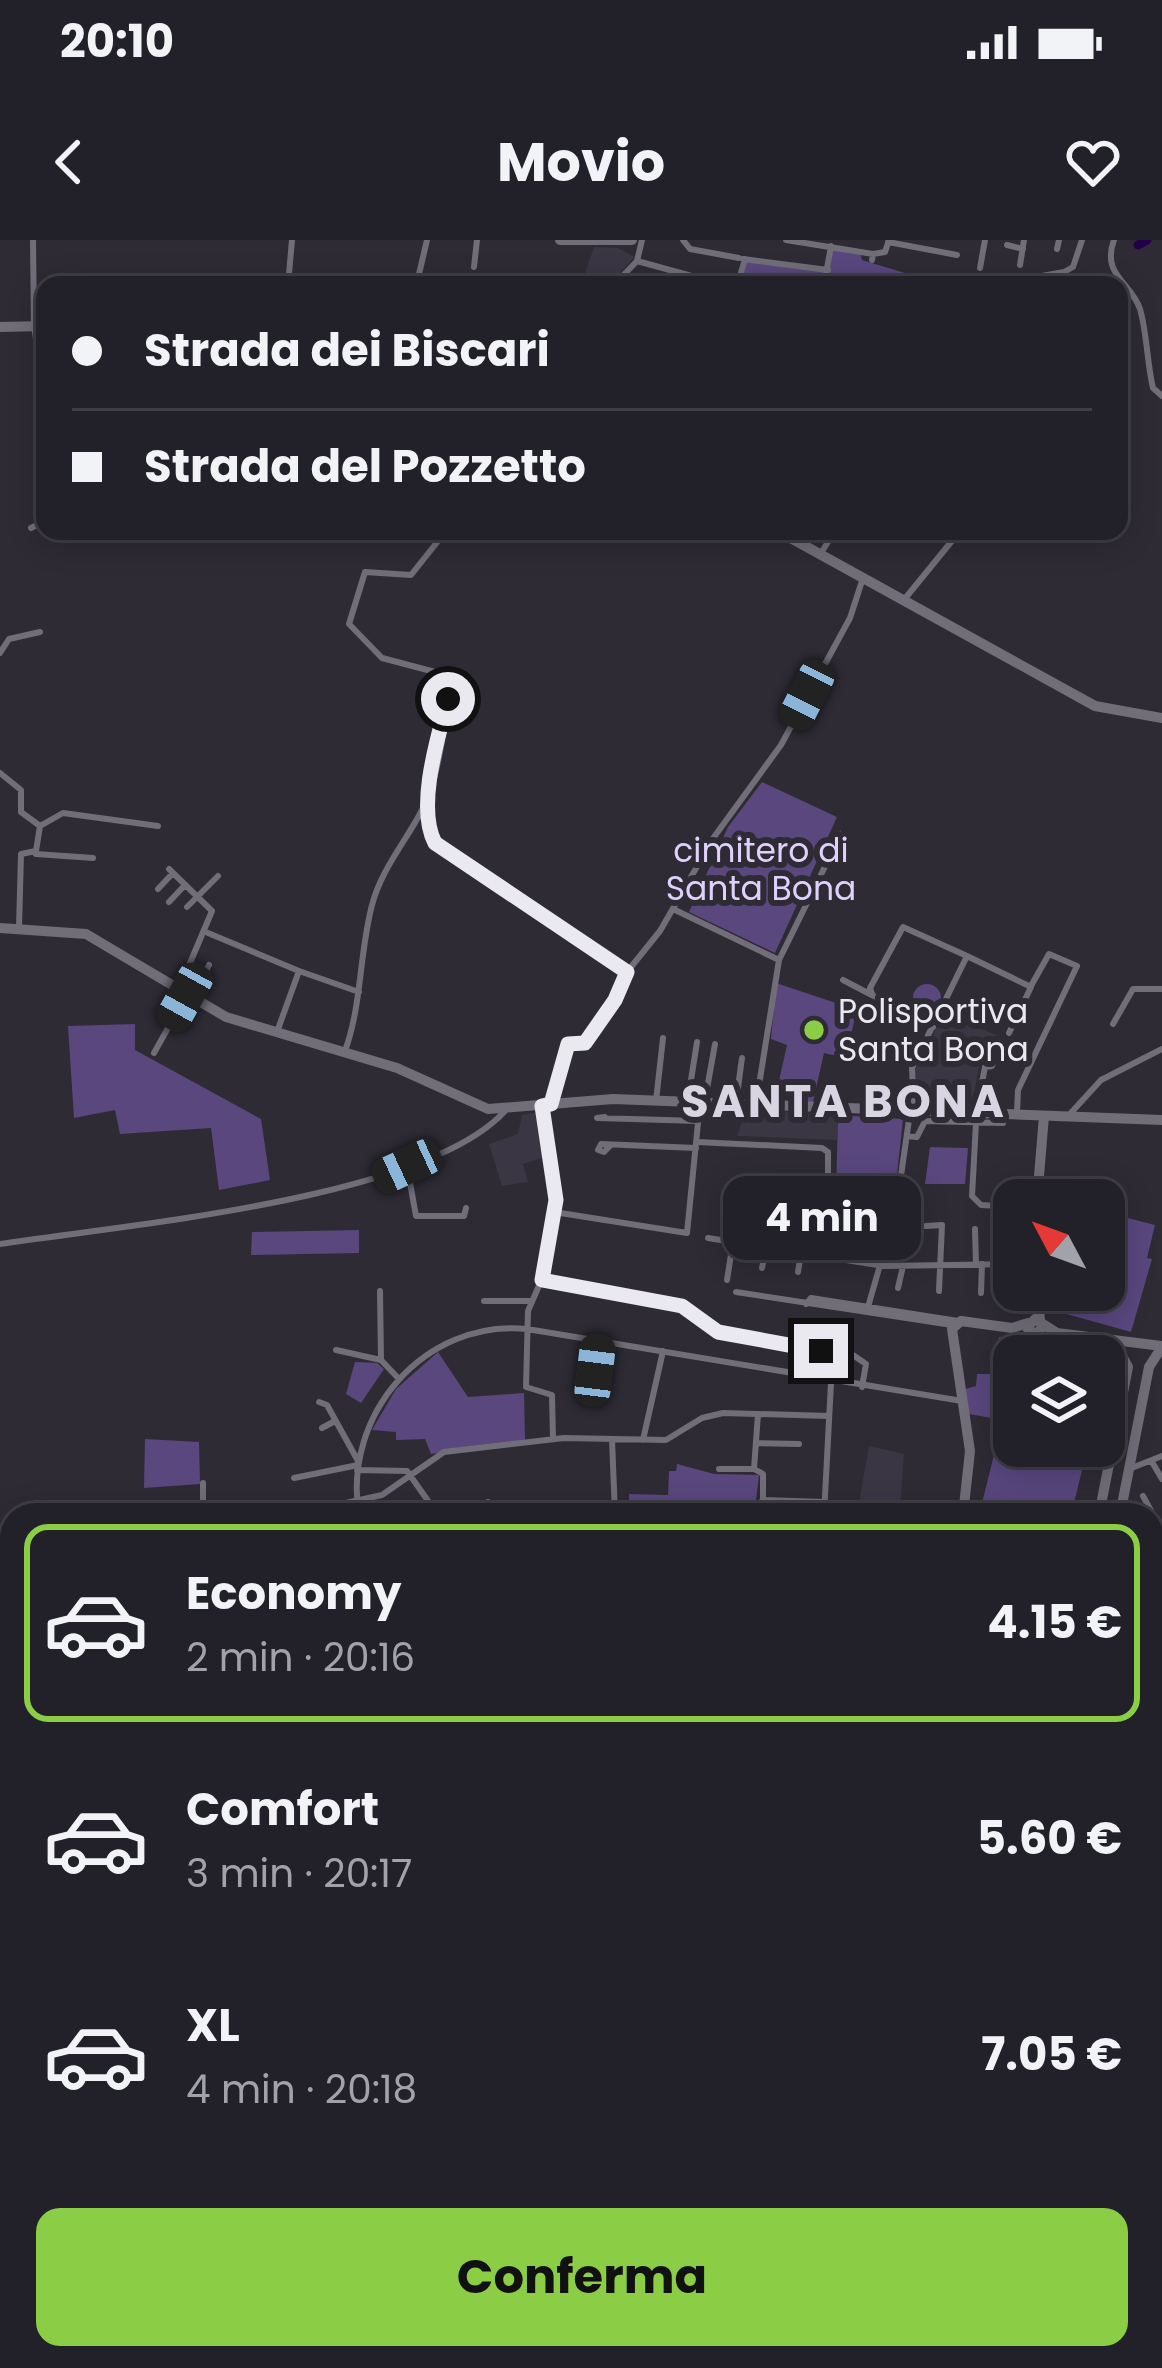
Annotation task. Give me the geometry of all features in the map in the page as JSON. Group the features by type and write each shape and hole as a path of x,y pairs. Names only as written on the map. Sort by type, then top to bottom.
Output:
{"street":[{"path":"33,240 36,277"},
{"path":"289,276 292,240"},
{"path":"423,276 419,274 427,240"},
{"path":"474,267 477,240"},
{"path":"560,240 632,240"},
{"path":"623,276 637,261 642,240"},
{"path":"683,240 690,249 828,270"},
{"path":"786,240 872,257 883,254 889,241 957,255"},
{"path":"980,268 985,240"},
{"path":"1042,276 1073,266 1082,240"},
{"path":"1114,240 1109,259 1116,276"},
{"path":"1007,245 1024,244 1020,265"},
{"path":"826,276 831,246"},
{"path":"741,276 742,259"},
{"path":"637,261 692,276"},
{"path":"1128,294 1139,307 1154,392 1162,397"},
{"path":"0,327 36,326"},
{"path":"32,529 36,526"},
{"path":"439,540 416,572 365,572 349,624 382,658 435,672 448,685 430,792 430,832 435,843 627,972"},
{"path":"794,540 1102,709 1162,718"},
{"path":"820,554 829,540"},
{"path":"903,601 953,540"},
{"path":"553,1439 552,1394 526,1388 531,1301 542,1280 554,1212 546,1105 568,1044 585,1043 714,837 782,745 850,618 863,577"},
{"path":"0,653 9,639 40,632"},
{"path":"0,773 20,790 21,812 40,826"},
{"path":"345,1052 359,1012 372,904 387,867 430,792"},
{"path":"33,852 40,826 56,813 158,826"},
{"path":"755,1106 779,960 842,834"},
{"path":"19,928 21,854 93,858"},
{"path":"154,1053 186,993 212,911 171,871 158,889"},
{"path":"188,907 218,876"},
{"path":"169,902 185,885"},
{"path":"673,908 779,960"},
{"path":"872,994 870,988 903,927 1031,987"},
{"path":"0,928 82,933 226,1017 397,1068 466,1103 505,1111 656,1101 912,1113 1003,1123"},
{"path":"207,933 359,992"},
{"path":"1010,1034 1049,954 1077,966 1018,1090 1023,1116"},
{"path":"868,1307 895,1221 912,1113 912,1068 967,956"},
{"path":"186,993 208,965"},
{"path":"276,1033 299,971"},
{"path":"843,980 933,1027"},
{"path":"1113,1024 1132,988 1162,989"},
{"path":"656,1101 663,1038"},
{"path":"554,1212 687,1233 698,1121 697,1042"},
{"path":"697,1103 715,1044"},
{"path":"1038,1179 1051,1119 1101,1080 1162,1049"},
{"path":"736,1106 742,1058"},
{"path":"985,1067 976,1119 972,1196 981,1205 993,1206"},
{"path":"0,1244 358,1186 468,1138 505,1111"},
{"path":"907,1136 917,1137 925,1121 1023,1116 1162,1120"},
{"path":"604,1117 698,1121"},
{"path":"1038,1163 1051,1119"},
{"path":"611,1144 822,1148 829,1155 828,1181"},
{"path":"407,1166 414,1208 421,1218 464,1216 466,1208"},
{"path":"740,1191 813,1205 798,1272"},
{"path":"841,1212 895,1221"},
{"path":"926,1226 943,1225 939,1291"},
{"path":"975,1229 981,1293"},
{"path":"846,1260 850,1231"},
{"path":"708,1238 884,1266 993,1264"},
{"path":"727,1280 733,1242"},
{"path":"762,1268 766,1247"},
{"path":"898,1288 903,1266"},
{"path":"542,1280 682,1306 718,1332 857,1357 866,1364 862,1388"},
{"path":"380,1291 381,1360"},
{"path":"736,1292 927,1322 1036,1326 1161,1349"},
{"path":"806,1304 811,1298 960,1324"},
{"path":"484,1301 531,1301"},
{"path":"1036,1326 1037,1311"},
{"path":"927,1322 942,1330 955,1347"},
{"path":"960,1324 955,1347 970,1455 964,1503"},
{"path":"955,1347 960,1324"},
{"path":"1036,1326 1074,1335"},
{"path":"357,1502 358,1465 373,1419 399,1378 456,1338 490,1329 599,1340 962,1402"},
{"path":"592,1400 599,1340"},
{"path":"1125,1346 1161,1349"},
{"path":"1122,1503 1149,1367 1161,1349"},
{"path":"336,1350 357,1359 381,1360 399,1378"},
{"path":"643,1440 663,1351"},
{"path":"763,1500 825,1502 831,1383"},
{"path":"319,1402 328,1405 358,1465"},
{"path":"352,1503 388,1492 444,1452 553,1439 676,1438 719,1413 829,1416"},
{"path":"754,1469 758,1414"},
{"path":"322,1428 335,1421"},
{"path":"612,1439 616,1503"},
{"path":"756,1443 799,1444"},
{"path":"1129,1469 1162,1456"},
{"path":"1152,1462 1162,1479"},
{"path":"294,1478 358,1465 402,1469 430,1503"},
{"path":"1101,1503 1108,1467"},
{"path":"719,1469 754,1469 763,1474 760,1503"},
{"path":"203,1483 203,1503"},
{"path":"1143,1496 1146,1503"}],"shaded area":[{"path":"594,247 618,248 635,257 617,276 584,276"},
{"path":"944,1013 996,1035 978,1070 972,1110 917,1108 915,1070"},
{"path":"746,1110 838,1115 837,1140 737,1136"},
{"path":"539,1112 545,1157 523,1164 528,1182 502,1186 489,1144 518,1134 522,1115"},
{"path":"869,1446 904,1454 900,1503 859,1503"}],"green space":[{"path":"831,246 860,252 862,260 915,276 743,276 745,259 826,270"},
{"name":"cimitero di Santa Bona","path":"762,782 837,817 775,953 689,912 728,827"},
{"path":"776,983 857,1010 845,1058 824,1053 812,1106 790,1105 794,1092 778,1085 787,1045 771,1039"},
{"path":"927,984 937,988 941,998 937,1008 927,1012 917,1008 913,998 917,988"},
{"path":"135,1024 135,1050 261,1119 270,1180 219,1190 211,1128 120,1134 115,1110 74,1118 68,1026"},
{"path":"838,1115 903,1119 894,1202 836,1194"},
{"path":"930,1147 968,1148 965,1184 925,1184"},
{"path":"1125,1217 1155,1225 1147,1258 1152,1259 1131,1332 1056,1311 1125,1311"},
{"path":"359,1230 359,1253 251,1255 252,1232"},
{"path":"438,1352 468,1397 524,1393 525,1440 431,1454 425,1439 396,1440 396,1432 372,1430 396,1389"},
{"path":"355,1362 377,1363 384,1369 361,1403 346,1394"},
{"path":"977,1374 993,1374 993,1418 969,1414 965,1389 976,1386"},
{"path":"145,1439 199,1442 200,1484 144,1488"},
{"path":"993,1459 993,1467 1083,1467 1074,1503 982,1503"},
{"path":"677,1464 714,1474 759,1475 756,1503 629,1503 629,1494 668,1495 669,1471 676,1471"}],"waterway":[{"path":"1138,245 1147,240"}],"place":[{"name":"Polisportiva Santa Bona","path":"814,1030"}],"district":[{"name":"SANTA BONA","path":"844,1101"}],"route":[{"path":"448,699 430,792 430,832 435,843 577,943 627,972 615,1000 585,1043 568,1044 551,1104 542,1106 556,1200 542,1280 682,1306 718,1332 821,1351"}]}
